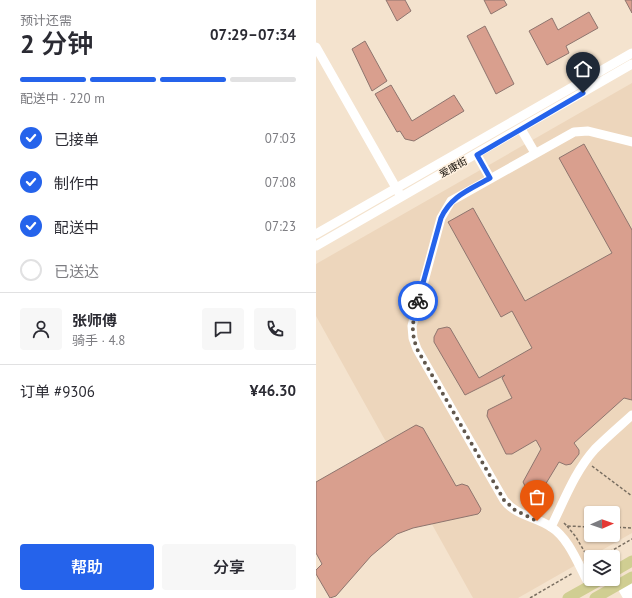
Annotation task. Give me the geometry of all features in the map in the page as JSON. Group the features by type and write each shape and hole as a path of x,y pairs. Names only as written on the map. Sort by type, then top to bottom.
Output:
{"main road":[{"path":"620,568 632,561"},
{"path":"595,598 626,580"},
{"path":"568,598 590,586"}],"street":[{"path":"316,47 399,193"},
{"name":"爱康街","path":"316,246 399,193 632,53"},
{"name":"爱康街","path":"316,234 477,155 632,64"},
{"path":"521,129 535,152"},
{"path":"584,576 564,540 551,527 521,514 504,500 417,349 412,333 414,317 441,218 445,208 451,200 569,133 579,131 597,133 632,142"},
{"path":"477,155 490,178"},
{"path":"551,527 575,478 586,461 595,449 632,415"},
{"path":"626,580 632,592"},
{"path":"626,580 628,598"}],"path":[{"path":"586,461 632,496"},
{"path":"556,518 567,526 576,537 584,551"},
{"path":"567,526 584,526"},
{"path":"620,527 632,528"},
{"path":"613,550 632,539"},
{"path":"530,598 580,569"}],"shaded area":[{"path":"632,83 632,533 620,540 620,506 584,506 584,542 616,542 602,550 584,550 584,560 518,598 473,598 316,316 316,264"}],"building":[{"path":"386,0 405,0 411,11 397,21"},
{"path":"484,0 504,0 507,5 491,14"},
{"path":"625,0 632,0 632,13"},
{"path":"589,12 598,28 566,46 569,53 547,65 529,31 552,18 558,30"},
{"path":"485,26 514,84 496,94 467,36"},
{"path":"365,41 387,81 372,91 352,49"},
{"path":"391,85 412,121 454,95 464,111 414,141 405,139 400,131 397,132 375,94"},
{"path":"584,144 632,230 632,400 624,398 574,443 579,450 579,454 571,464 566,465 559,462 542,490 534,494 527,490 523,482 541,449 536,440 512,454 506,454 487,416 488,410 512,398 502,378 505,375 465,395 434,342 434,337 438,329 447,327 450,328 479,378 532,348 512,311 501,317 448,222 473,208 525,301 612,253 559,158"},
{"path":"416,425 423,428 456,486 462,484 468,486 481,509 480,512 478,514 413,528 397,534 371,556 336,596 330,598 316,574 316,570 322,564 316,553 316,482"}],"way so far":[{"path":"418,301 412,326 413,338 417,349 504,500 521,514 537,521"}],"route":[{"path":"418,301 445,208 451,200 490,178 477,155 583,93"}]}
